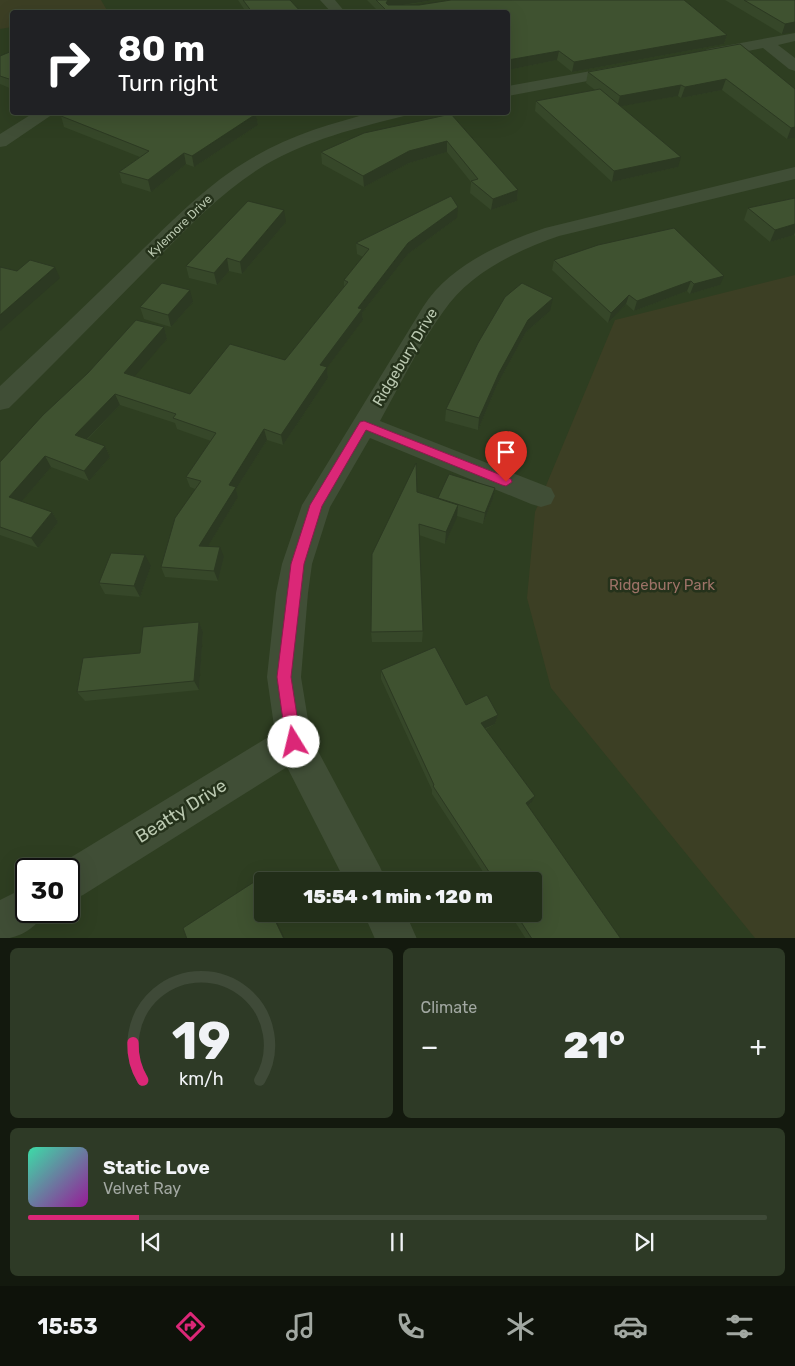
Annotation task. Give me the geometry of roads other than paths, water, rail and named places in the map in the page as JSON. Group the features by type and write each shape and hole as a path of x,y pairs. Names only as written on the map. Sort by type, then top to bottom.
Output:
{"street":[{"path":"327,0 336,10"},
{"path":"693,57 795,37"},
{"path":"766,43 795,66"},
{"path":"510,91 638,68"},
{"path":"0,142 43,115"},
{"name":"Kylemore Drive","path":"0,401 192,213 228,181 260,160 300,141 386,115"},
{"name":"Ridgebury Drive","path":"361,872 294,742 284,677 297,564 316,505 434,307 452,286 489,258 516,245 552,232 795,173"},
{"path":"364,425 541,496"},
{"name":"Beatty Drive","path":"80,874 294,742"},
{"path":"0,923 15,914"},
{"path":"388,922 397,938"}],"park label":[{"name":"Ridgebury Park","path":"662,585"}]}
